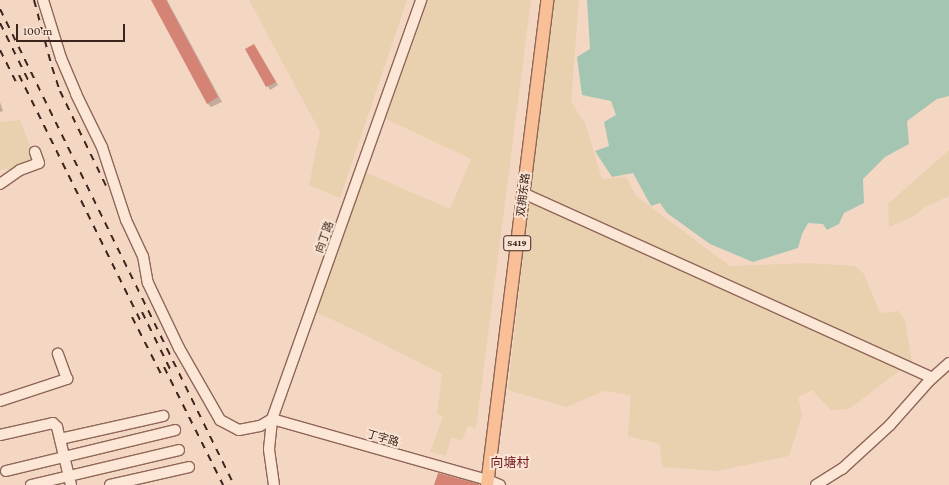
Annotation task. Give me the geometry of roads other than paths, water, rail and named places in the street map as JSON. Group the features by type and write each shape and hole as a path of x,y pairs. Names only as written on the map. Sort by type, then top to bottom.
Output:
{"main road":[{"name":"双拥东路","path":"487,482 547,0"}],"street":[{"path":"43,0 61,58 76,94 102,147 126,220 143,256 148,283 179,348 201,389 220,420 231,427 247,429 260,426 272,419"},
{"name":"向丁路","path":"274,485 269,449 272,419 421,0"},
{"path":"0,184 20,170 39,163 35,152"},
{"path":"523,192 932,378"},
{"path":"0,401 67,379 58,354"},
{"path":"816,485 842,469 864,450 890,425 932,378 949,364"},
{"path":"60,439 163,416"},
{"name":"丁字路","path":"272,419 500,485"},
{"path":"0,435 53,423 60,439 70,480"},
{"path":"6,471 175,430"},
{"path":"31,485 70,480 179,450"},
{"path":"110,485 189,467"}],"railway":[{"path":"34,0 60,91 107,188"},
{"path":"0,9 234,485"},
{"path":"0,23 28,80"},
{"path":"0,50 18,86"},
{"path":"19,75 141,322"},
{"path":"142,312 171,371"},
{"path":"132,317 162,376"},
{"path":"164,367 223,485"}],"district":[{"name":"向塘村","path":"510,463"}]}
